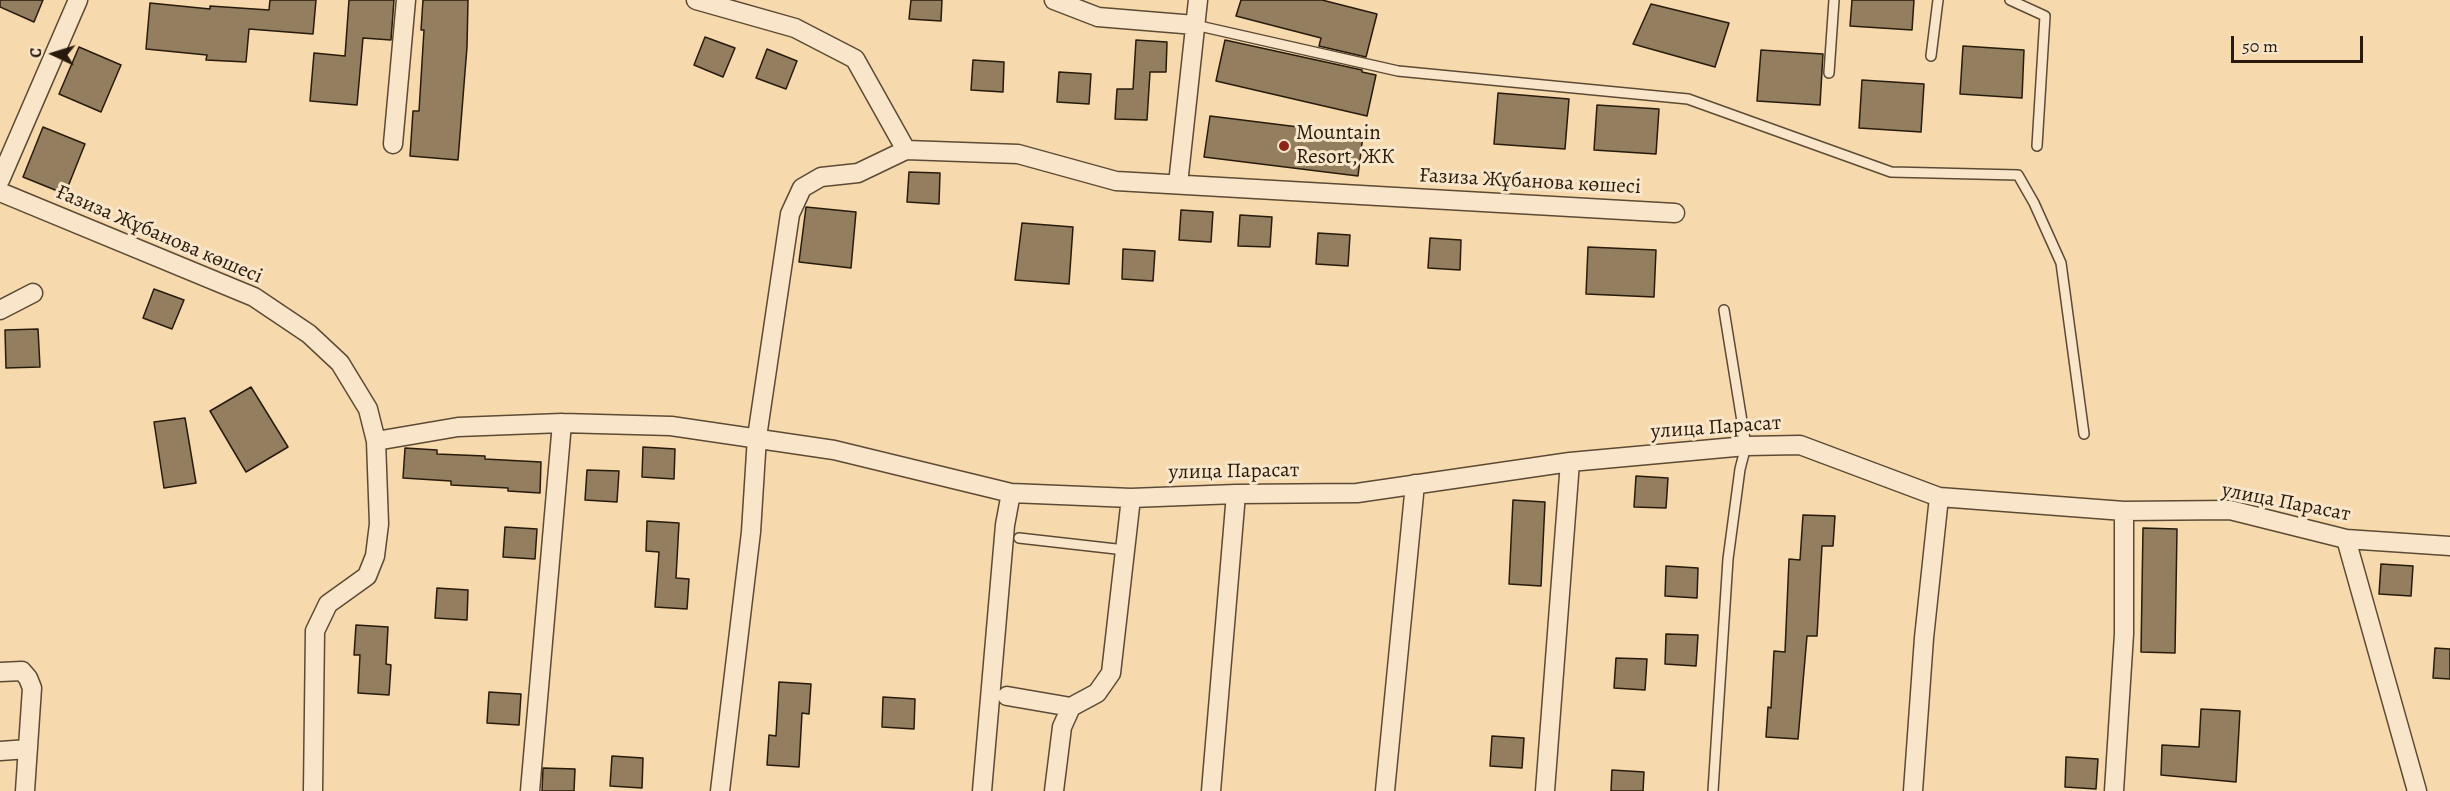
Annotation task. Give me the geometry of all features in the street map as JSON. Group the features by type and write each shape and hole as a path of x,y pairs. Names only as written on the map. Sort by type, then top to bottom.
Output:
{"street":[{"path":"0,180 78,0"},
{"path":"393,144 406,0"},
{"path":"696,0 795,27 855,59 906,150 858,173 821,177 802,188 790,214 757,437 751,532 720,791"},
{"path":"1054,0 1098,17 1196,25"},
{"path":"1178,184 1198,0"},
{"name":"Ғазиза Жұбанова көшесі","path":"906,150 1018,154 1116,181 1675,213"},
{"name":"Ғазиза Жұбанова көшесі","path":"0,192 254,297 309,334 340,363 368,409 376,441 379,524 375,556 367,576 328,604 315,632 313,791"},
{"path":"0,310 33,293"},
{"path":"530,791 562,423"},
{"name":"улица Парасат","path":"376,441 459,426 562,423 671,426 834,450 1011,492 1131,498 1357,493 1570,462 1746,446 1800,445 1939,497 2124,511 2230,510 2346,539 2450,546"},
{"path":"1545,791 1570,462"},
{"path":"1384,791 1415,484"},
{"path":"982,791 1005,525 1011,492"},
{"path":"1211,791 1236,494"},
{"path":"1913,791 1924,638 1939,497"},
{"path":"1054,791 1062,727 1071,707 1097,693 1111,673 1131,498"},
{"path":"2114,791 2124,634 2124,511"},
{"path":"2346,539 2417,791"},
{"path":"0,672 22,671 32,688 25,791"},
{"path":"1007,696 1071,707"},
{"path":"0,751 28,749"}],"lane":[{"path":"1829,73 1834,0"},
{"path":"1931,56 1938,0"},
{"path":"2010,0 2045,16 2037,147"},
{"path":"1196,25 1398,71 1688,99 1891,172 2018,175 2034,202 2061,263 2084,434"},
{"path":"1713,791 1728,559 1740,469 1746,446 1724,310"},
{"path":"1019,538 1125,550"}],"building":[{"path":"0,0 43,0 34,22 0,7"},
{"path":"270,0 316,0 313,34 249,29 246,62 206,60 207,55 146,49 150,3 210,9 210,6 269,10"},
{"path":"349,0 394,0 391,40 363,38 357,105 310,101 314,53 345,56"},
{"path":"423,0 468,0 467,47 458,160 410,156 413,111 419,111 424,30 421,30"},
{"path":"911,0 942,0 941,21 909,19"},
{"path":"1241,0 1322,0 1377,14 1366,57 1319,46 1321,38 1236,16"},
{"path":"1852,0 1914,0 1912,30 1850,26"},
{"path":"1651,4 1729,23 1715,67 1633,44"},
{"path":"705,37 735,48 723,77 694,65"},
{"path":"1136,40 1167,42 1166,72 1150,72 1147,120 1115,119 1117,89 1133,89"},
{"path":"1225,40 1376,75 1367,116 1216,81"},
{"path":"1963,46 2024,50 2022,98 1960,94"},
{"path":"79,47 121,65 101,112 59,94"},
{"path":"767,49 797,61 786,89 756,78"},
{"path":"1761,50 1823,54 1820,105 1757,101"},
{"path":"973,60 1004,62 1003,92 971,90"},
{"path":"1059,72 1091,74 1089,104 1057,102"},
{"path":"1862,80 1924,84 1921,132 1859,128"},
{"path":"1498,93 1569,99 1565,149 1494,144"},
{"path":"1597,105 1659,109 1656,154 1594,150"},
{"name":"Mountain Resort, ЖК","path":"1210,116 1363,135 1358,176 1204,157"},
{"path":"43,127 85,144 65,194 23,177"},
{"path":"909,172 940,173 939,204 907,202"},
{"path":"806,207 856,212 851,268 799,262"},
{"path":"1181,210 1213,212 1211,242 1179,240"},
{"path":"1240,215 1272,217 1270,247 1238,246"},
{"path":"1022,223 1073,227 1069,284 1015,280"},
{"path":"1318,233 1350,235 1348,266 1316,264"},
{"path":"1430,238 1461,240 1460,270 1428,268"},
{"path":"1588,247 1656,250 1654,297 1586,294"},
{"path":"1123,249 1155,251 1153,281 1122,279"},
{"path":"154,289 184,300 172,329 143,318"},
{"path":"38,329 40,367 6,368 5,330"},
{"path":"251,387 288,447 246,472 210,411"},
{"path":"185,418 196,483 164,488 154,422"},
{"path":"643,447 675,449 674,479 642,477"},
{"path":"405,448 437,450 437,454 485,456 485,459 541,462 540,493 508,491 508,488 451,485 451,481 403,478"},
{"path":"587,470 619,471 617,502 585,500"},
{"path":"1636,476 1668,478 1666,508 1634,507"},
{"path":"1513,500 1545,502 1541,586 1509,584"},
{"path":"1803,515 1835,516 1833,546 1822,546 1817,636 1807,636 1798,739 1766,737 1768,707 1771,708 1774,651 1785,652 1789,559 1800,560"},
{"path":"647,521 679,523 676,578 689,579 687,609 655,607 659,552 646,551"},
{"path":"505,527 537,529 535,559 503,557"},
{"path":"2143,528 2177,529 2175,653 2141,652"},
{"path":"2381,564 2413,566 2411,596 2379,594"},
{"path":"1666,566 1698,568 1697,598 1665,596"},
{"path":"437,588 468,590 467,620 435,618"},
{"path":"356,625 388,627 386,664 391,665 389,695 358,693 360,655 354,655"},
{"path":"1666,634 1698,635 1696,666 1665,664"},
{"path":"2435,648 2450,649 2450,679 2433,678"},
{"path":"1616,658 1647,659 1645,690 1614,688"},
{"path":"779,682 811,684 809,714 802,713 799,767 767,765 769,735 776,736"},
{"path":"489,692 521,694 519,725 487,723"},
{"path":"883,697 915,699 914,729 882,727"},
{"path":"2201,709 2240,711 2236,782 2161,775 2162,745 2199,747"},
{"path":"1492,736 1524,738 1522,768 1490,766"},
{"path":"612,756 643,758 642,788 610,786"},
{"path":"2066,757 2098,759 2096,789 2065,787"},
{"path":"543,768 575,769 574,791 542,791"},
{"path":"1612,770 1644,772 1643,791 1611,791"}],"place":[{"name":"Mountain Resort, ЖК","path":"1284,146"}]}
